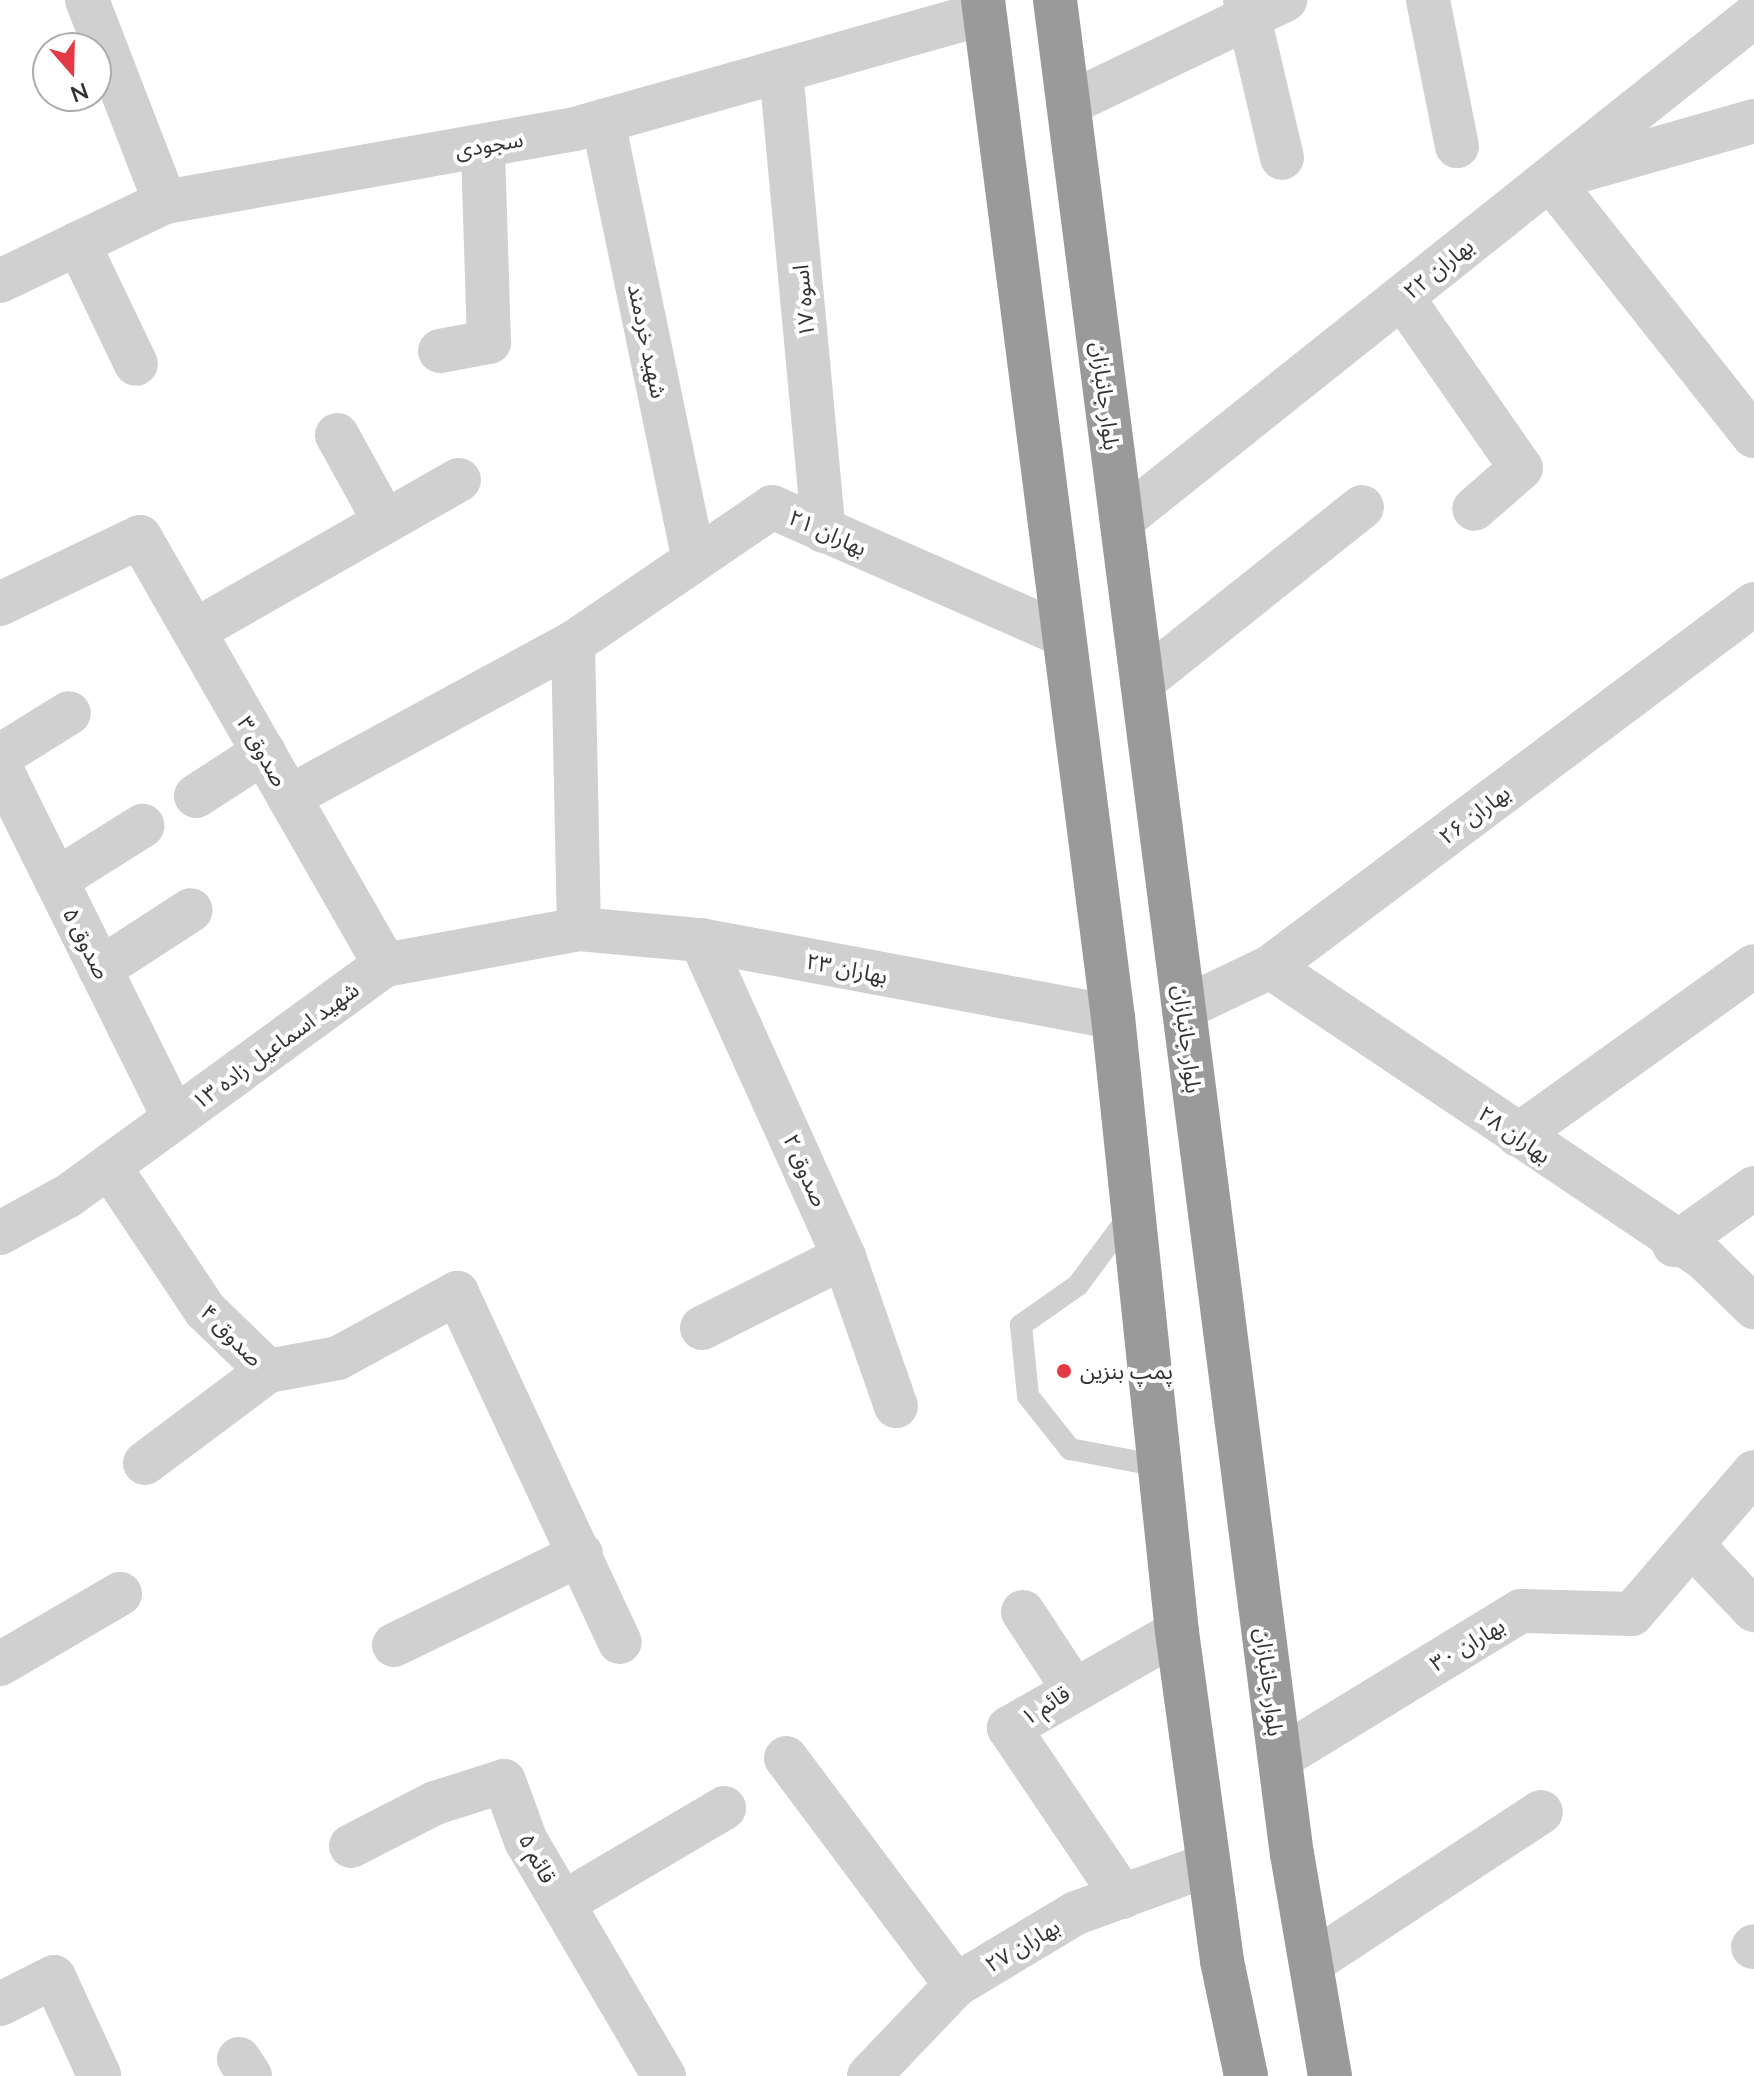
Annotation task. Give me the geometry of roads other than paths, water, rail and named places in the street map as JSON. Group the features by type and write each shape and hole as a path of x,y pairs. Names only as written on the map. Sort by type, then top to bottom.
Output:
{"highway":[{"name":"بلوار جانبازان","path":"1055,0 1280,1758 1330,2076"},
{"path":"983,7 1061,634 1113,1017 1135,1203 1177,1632 1208,1865 1246,2076"}],"street":[{"path":"87,0 165,202"},
{"path":"1428,0 1457,146"},
{"path":"1068,104 1259,6 1282,158"},
{"name":"سجودی","path":"0,281 165,202 483,146 603,121 781,71 983,7"},
{"name":"بهاران ۲۲","path":"1122,520 1550,179 1748,12"},
{"name":"اسوه ۱۷","path":"781,71 824,531"},
{"name":"شهید خردمند","path":"603,121 694,560"},
{"path":"1754,121 1550,179 1754,436"},
{"path":"440,351 489,342 483,146"},
{"path":"78,243 136,364"},
{"path":"1402,297 1521,468 1474,509"},
{"path":"337,435 385,522"},
{"path":"194,631 459,480"},
{"name":"بهاران ۲۱","path":"289,797 573,643 772,507 1061,634"},
{"path":"1142,682 1362,507"},
{"name":"صدوق ۳","path":"0,604 140,537 385,965"},
{"name":"بهاران ۲۶","path":"1184,1008 1270,967 1754,604"},
{"path":"573,643 579,929"},
{"path":"0,756 69,713"},
{"path":"196,796 264,752"},
{"name":"صدوق ۵","path":"0,767 174,1118"},
{"path":"56,880 142,826"},
{"path":"100,969 191,910"},
{"name":"بهاران ۲۳","path":"579,929 701,940 1113,1017"},
{"name":"شهید اسماعیل زاده ۱۳","path":"0,1233 109,1166 385,965 579,929"},
{"name":"صدوق ۲","path":"701,940 844,1257 896,1406"},
{"path":"1518,1135 1754,966"},
{"name":"بهاران ۲۸","path":"1270,967 1674,1245 1705,1259 1754,1307"},
{"name":"صدوق ۴","path":"109,1166 205,1310 268,1371 338,1358 457,1293 581,1554"},
{"path":"1674,1245 1754,1188"},
{"path":"702,1328 844,1257"},
{"path":"145,1463 268,1371"},
{"path":"1754,1472 1692,1545 1754,1610"},
{"name":"بهاران ۳۰","path":"1280,1758 1521,1611 1632,1614 1692,1545"},
{"path":"394,1645 581,1554 620,1642"},
{"path":"0,1664 120,1594"},
{"path":"1023,1612 1072,1687"},
{"name":"قائم ۱","path":"1123,1897 1009,1728 1072,1687 1177,1632"},
{"path":"786,1758 956,1985"},
{"name":"قائم ۵","path":"351,1846 435,1803 504,1781 526,1841 664,2076"},
{"path":"563,1903 724,1808"},
{"path":"1311,1963 1541,1812"},
{"name":"بهاران ۲۷","path":"869,2076 956,1985 1076,1913 1208,1865"},
{"path":"0,2004 54,1977 99,2075"}],"lane":[{"path":"1135,1203 1116,1243 1078,1285 1021,1325 1028,1396 1070,1449 1159,1466"}],"place":[{"name":"پمپ بنزین","path":"1064,1371"}]}
